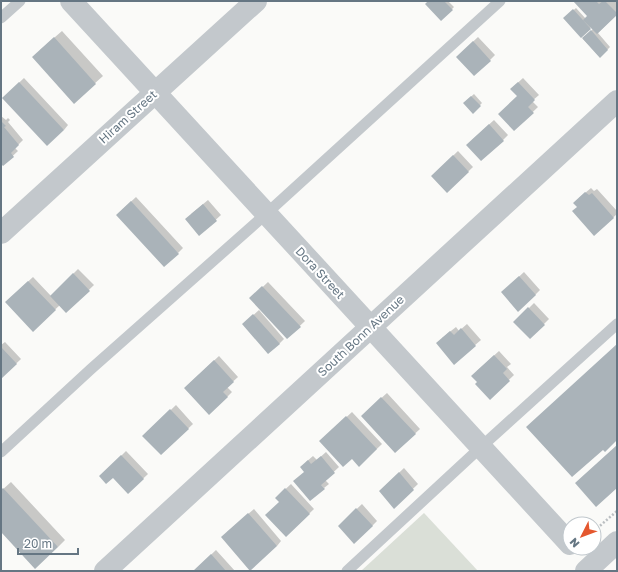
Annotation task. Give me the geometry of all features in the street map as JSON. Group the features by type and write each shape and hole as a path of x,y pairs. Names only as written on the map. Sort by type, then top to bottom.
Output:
{"street":[{"name":"Dora Street","path":"71,1 562,535"},
{"name":"Hiram Street","path":"1,233 256,1"},
{"name":"South Bonn Avenue","path":"105,571 617,101"},
{"path":"580,556 590,569 617,542"}],"lane":[{"path":"1,18 20,1"},
{"path":"1,452 91,369 266,214 500,1"},
{"path":"347,571 617,324"}],"path":[{"path":"602,524 617,511"}],"shaded area":[{"path":"424,513 478,571 361,571"}],"building":[{"path":"428,1 444,1 453,10 441,21 425,4"},
{"path":"573,1 596,1 599,4 605,1 617,13 617,15 597,34 583,20 587,16"},
{"path":"573,9 591,29 581,38 563,18"},
{"path":"591,30 608,50 600,58 582,38"},
{"path":"54,37 96,84 74,104 32,57"},
{"path":"473,41 491,61 474,76 456,57"},
{"path":"19,82 64,130 47,146 2,98"},
{"path":"518,82 535,100 528,107 534,113 514,131 498,114 517,96 510,89"},
{"path":"471,96 481,106 473,114 463,103"},
{"path":"2,122 6,126 4,127 19,145 11,153 14,157 3,166 1,164"},
{"path":"489,124 504,141 481,161 466,145"},
{"path":"453,155 469,172 447,193 431,176"},
{"path":"585,192 589,195 592,193 614,218 594,236 572,211 577,207 573,203"},
{"path":"131,201 179,254 164,267 116,215"},
{"path":"203,204 217,221 199,236 185,219"},
{"path":"73,273 90,291 66,313 50,296"},
{"path":"519,276 536,295 518,312 501,292"},
{"path":"28,281 56,310 33,332 5,302"},
{"path":"262,286 301,327 287,339 249,298"},
{"path":"528,307 545,325 530,339 513,322"},
{"path":"253,314 280,344 268,354 242,324"},
{"path":"461,328 476,346 454,365 436,343 450,331 454,335"},
{"path":"617,344 617,440 605,452 603,450 572,477 526,427"},
{"path":"1,347 17,364 1,379"},
{"path":"494,355 507,369 503,373 510,381 490,400 475,384 477,382 471,376"},
{"path":"214,360 234,382 223,392 228,397 209,415 184,388"},
{"path":"381,397 416,434 395,453 361,416"},
{"path":"170,409 189,429 161,455 142,436"},
{"path":"346,416 377,449 359,467 352,459 343,467 319,441"},
{"path":"617,445 617,488 596,507 575,483"},
{"path":"121,455 144,479 128,494 113,478 106,484 99,476"},
{"path":"321,456 335,473 321,485 325,489 310,501 293,481 304,472 300,467 308,460 311,464"},
{"path":"399,472 414,490 394,509 379,491"},
{"path":"3,488 58,547 35,569 1,532 1,490"},
{"path":"285,488 310,514 286,537 265,515 279,502 275,498"},
{"path":"356,508 373,526 354,544 338,526"},
{"path":"248,513 277,546 250,571 221,537"},
{"path":"211,554 226,571 193,571"}]}
